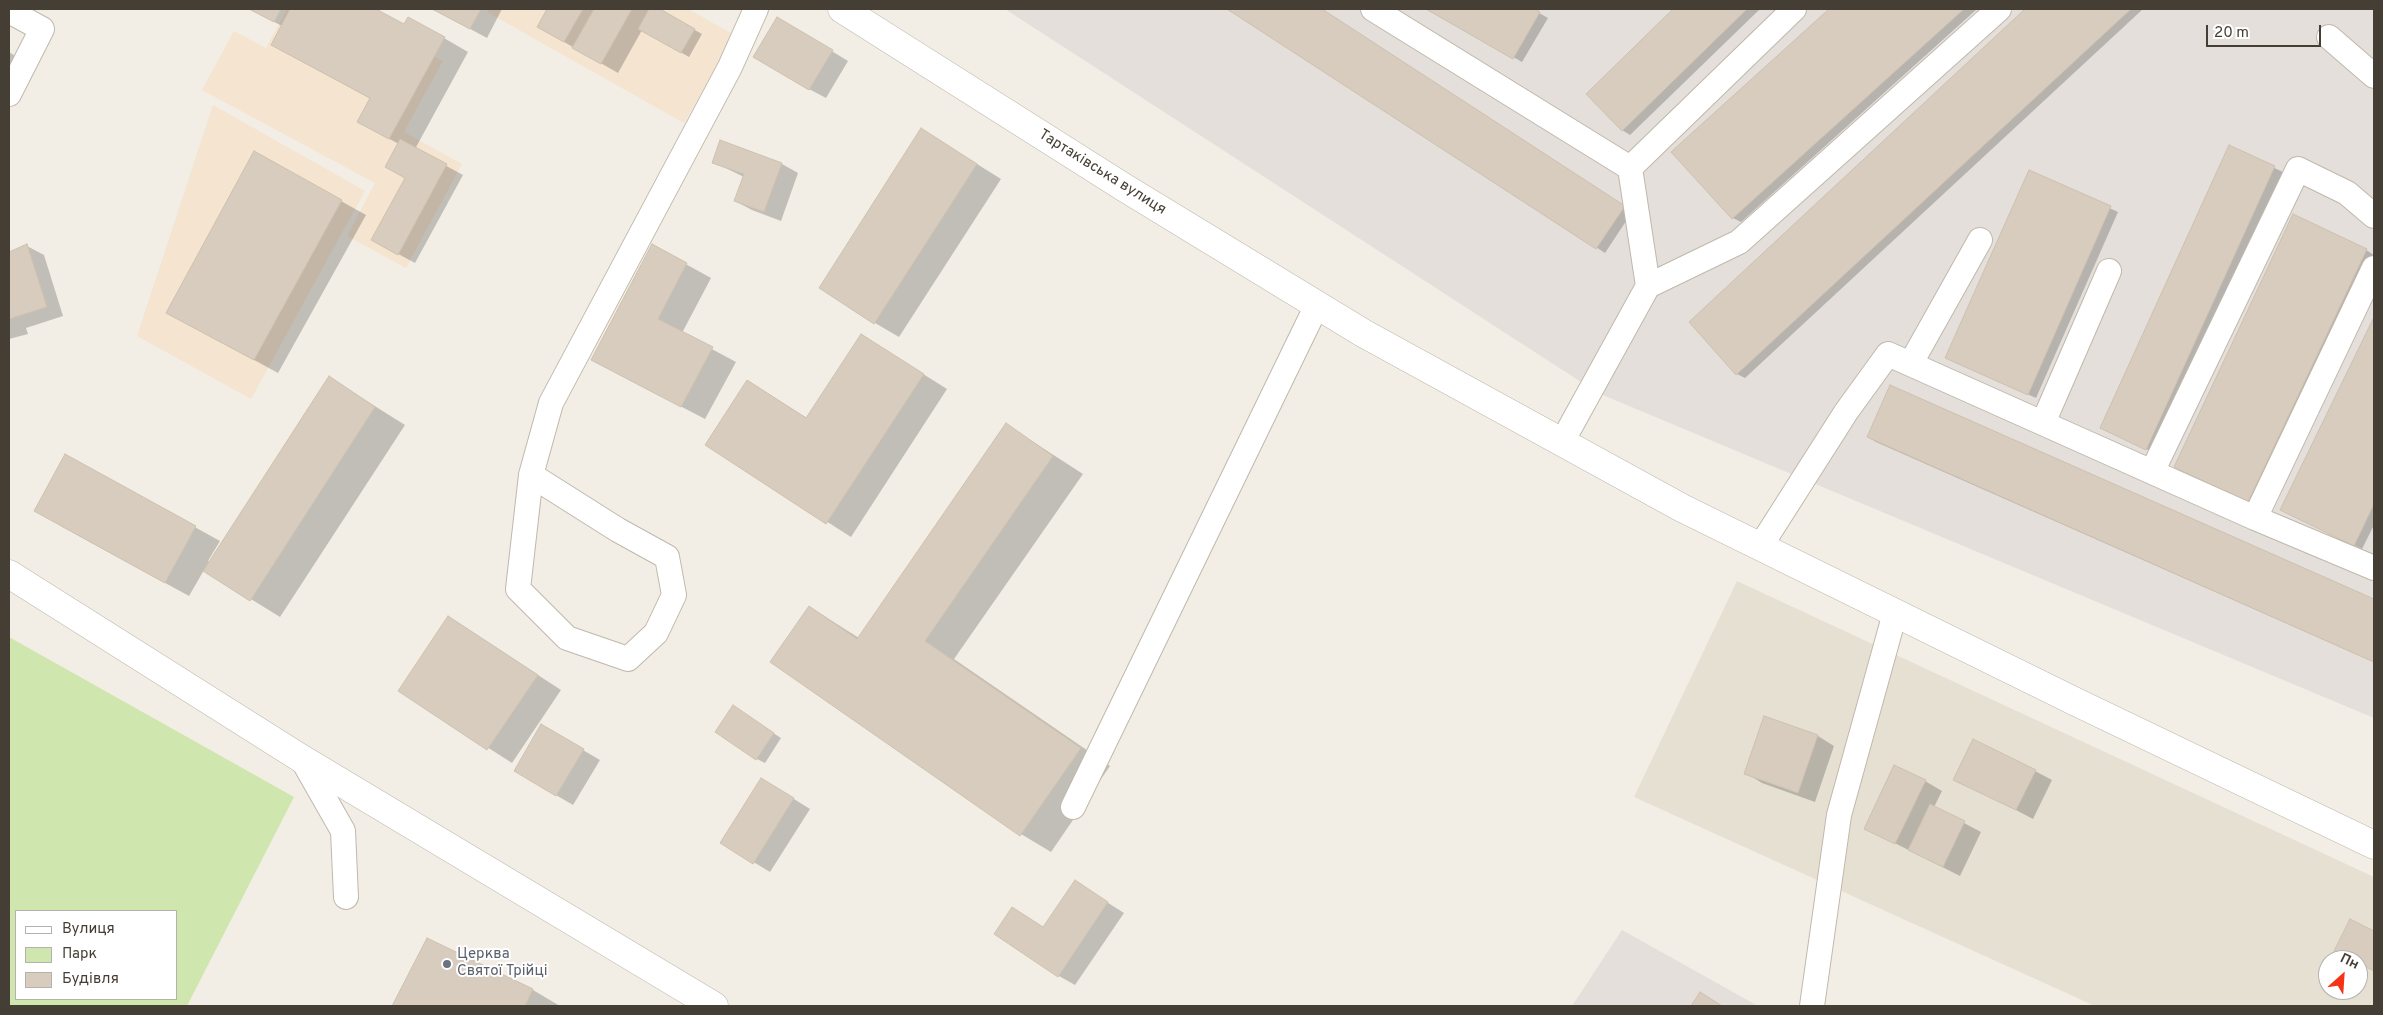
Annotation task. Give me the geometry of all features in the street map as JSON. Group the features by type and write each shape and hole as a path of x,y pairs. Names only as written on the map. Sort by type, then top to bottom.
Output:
{"street":[{"name":"Тартаківська вулиця","path":"842,9 1124,188 1363,333 1682,508 2374,845"},
{"path":"9,574 302,759 714,1006"}],"lane":[{"path":"532,475 618,530 667,557 674,595 656,633 628,659 567,638 518,589 532,475 551,403 730,67 756,9"},
{"path":"1373,9 1630,168 1648,286"},
{"path":"1630,168 1794,9"},
{"path":"1562,442 1648,286 1739,242 1999,9"},
{"path":"9,11 42,29 9,94"},
{"path":"2330,36 2374,76"},
{"path":"2152,472 2298,169 2348,193 2374,216"},
{"path":"1911,363 1980,240"},
{"path":"2256,518 2374,268"},
{"path":"2043,423 2109,271"},
{"path":"1072,807 1318,304"},
{"path":"1760,547 1846,412 1888,354 2256,518 2373,564"},
{"path":"1812,1006 1839,815 1895,613"},
{"path":"302,759 343,831 346,897"}],"shaded area":[{"path":"287,9 347,9 443,61 404,132 462,164 406,268 347,236 375,183 202,90 234,31 266,48"},
{"path":"489,9 688,9 734,35 684,123 487,12"},
{"path":"1005,9 2374,9 2374,718 1598,393"},
{"path":"213,105 365,191 251,399 137,336"},
{"path":"1737,581 2374,877 2374,1006 2095,1006 1634,797"},
{"path":"1622,930 1758,1006 1572,1006"}],"green space":[{"path":"9,637 294,797 187,1006 9,1006"}],"building":[{"path":"249,9 281,9 274,22"},
{"path":"290,9 376,9 404,24 408,17 445,37 389,139 357,122 370,98 271,45"},
{"path":"432,9 481,9 470,29"},
{"path":"547,9 583,9 564,42 537,27"},
{"path":"594,9 632,9 601,64 572,48"},
{"path":"649,9 660,9 695,29 681,53 638,29"},
{"path":"1227,9 1322,9 1625,206 1596,249"},
{"path":"1426,9 1535,9 1540,12 1513,59"},
{"path":"1673,9 1747,9 1622,131 1586,94"},
{"path":"1829,9 1964,9 1732,219 1671,152"},
{"path":"2025,9 2131,9 1736,375 1689,322"},
{"path":"777,17 833,50 809,90 753,57"},
{"path":"921,128 977,164 874,324 819,288"},
{"path":"400,139 447,164 398,255 371,240 405,178 385,167"},
{"path":"720,140 782,163 764,212 734,201 744,174 712,163"},
{"path":"2229,145 2275,166 2146,450 2100,428"},
{"path":"254,151 342,200 254,360 166,313"},
{"path":"2029,170 2111,206 2028,395 1945,358"},
{"path":"2293,214 2367,249 2248,502 2174,467"},
{"path":"27,244 47,307 9,319 9,252"},
{"path":"652,244 687,263 658,319 713,347 681,407 591,360"},
{"path":"2374,317 2374,504 2354,546 2280,510"},
{"path":"861,334 924,374 826,524 705,445 747,380 806,418"},
{"path":"329,376 375,407 250,601 203,571"},
{"path":"1890,385 2374,599 2374,662 1867,437"},
{"path":"1006,423 1053,456 925,641 1081,748 1020,836 770,662 809,606 857,639"},
{"path":"65,454 196,526 165,583 34,511"},
{"path":"448,616 538,675 487,750 398,691"},
{"path":"733,705 774,733 756,760 715,732"},
{"path":"1764,716 1818,735 1798,793 1744,774"},
{"path":"541,724 584,749 556,796 514,771"},
{"path":"1973,739 2036,770 2016,810 1953,780"},
{"path":"1894,765 1926,780 1895,844 1864,829"},
{"path":"761,778 794,798 753,864 720,843"},
{"path":"1930,804 1965,821 1943,867 1908,850"},
{"path":"1075,880 1108,902 1058,977 994,934 1012,907 1043,927"},
{"path":"2350,919 2374,931 2374,971 2368,968 2368,950 2334,950"},
{"name":"Церква Святої Трійці","path":"427,938 533,989 525,1006 392,1006"},
{"path":"1700,992 1722,1006 1691,1006"}],"place":[{"name":"Церква Святої Трійці","path":"447,964"}]}
